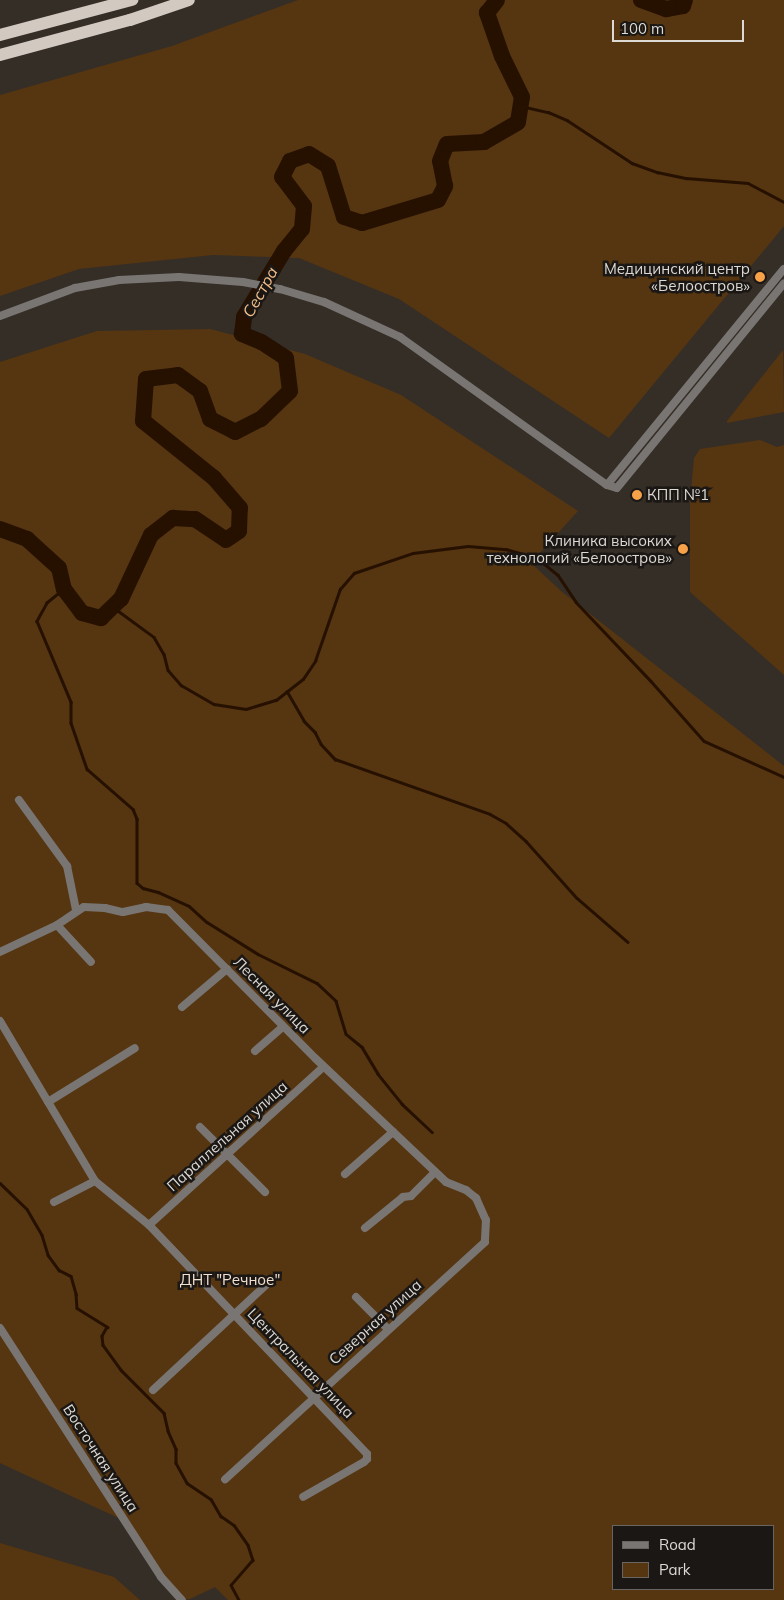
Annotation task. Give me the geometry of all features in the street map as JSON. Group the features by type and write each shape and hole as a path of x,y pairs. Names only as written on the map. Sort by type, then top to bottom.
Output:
{"highway":[{"path":"0,36 132,0"},
{"path":"0,55 130,20 189,0"}],"street":[{"path":"607,485 784,269"},
{"path":"0,316 75,288 119,280 179,277 243,282 280,289 324,302 400,336 607,485 616,488 784,283"},
{"path":"0,952 57,925 76,910 67,866 19,800"},
{"name":"Лесная улица","path":"76,910 92,907 123,912 146,907 168,910 323,1067 435,1172 446,1182 466,1190 476,1198 486,1220"},
{"path":"57,925 91,962"},
{"path":"182,1007 227,969"},
{"name":"Центральная улица","path":"0,1021 95,1181 148,1225 362,1448 368,1459 343,1476 303,1496"},
{"path":"255,1051 283,1027"},
{"path":"48,1102 136,1048"},
{"name":"Параллельная улица","path":"148,1225 323,1067"},
{"path":"200,1127 265,1192"},
{"path":"345,1174 393,1132"},
{"path":"365,1228 403,1197 411,1196 435,1172"},
{"path":"54,1202 95,1181"},
{"name":"Северная улица","path":"225,1479 485,1242 486,1220"},
{"path":"153,1390 268,1283"},
{"path":"356,1297 388,1329"},
{"name":"Восточная улица","path":"0,1328 161,1576 182,1600"}],"green space":[{"path":"298,0 784,0 784,226 609,438 399,299 299,258 213,255 79,269 0,296 0,95 172,46"},
{"name":"ДНТ \"Речное\"","path":"210,329 305,354 401,395 578,511 531,563 561,591 784,766 784,1600 228,1600 215,1587 190,1599 182,1600 125,1521 0,1463 0,362 97,331"},
{"path":"783,350 784,412 727,423 727,421"},
{"path":"760,440 777,447 784,445 784,675 690,592 690,501 694,458 700,449"},
{"path":"0,1543 114,1577 140,1600 0,1600"}],"waterway":[{"name":"Сестра","path":"0,529 27,539 59,568 64,589 82,613 101,618 121,599 151,535 173,518 195,519 226,540 239,531 240,508 214,478 143,421 146,379 178,375 200,391 210,419 235,432 261,419 290,391 286,358 261,342 242,334 244,317 284,251 302,229 304,206 282,177 290,161 309,154 328,166 344,217 362,223 438,200 445,186 440,161 447,144 484,142 518,122 522,97 502,56 487,13 497,0"},
{"name":"Сестра","path":"641,0 666,9 683,6 685,0"},
{"path":"521,106 548,112 567,120 632,163 657,172 686,178 748,183 784,202"},
{"path":"113,607 154,637 164,654 168,670 181,685 214,704 246,709 276,700 303,679 315,661 340,589 354,573 413,553 468,546 506,549 537,558 558,575 576,602 651,681 704,741 784,777"},
{"path":"64,589 47,603 37,621 71,702 71,723 87,769 133,809 137,819 137,883 143,888 158,892 189,906 207,922 258,954 317,983 336,1001 346,1034 362,1047 378,1074 402,1104 432,1132"},
{"path":"287,691 304,721 315,732 321,744 335,759 490,814 506,823 526,841 577,898 628,942"},
{"path":"0,1183 27,1209 42,1235 48,1255 59,1270 71,1276 76,1294 77,1308 107,1327 102,1336 103,1345 121,1370 164,1413 168,1431 176,1449 176,1463 187,1483 211,1499 221,1516 234,1525 248,1545 253,1560 231,1585 239,1600"}],"place":[{"name":"Медицинский центр «Белоостров»","path":"760,277"},
{"name":"КПП №1","path":"637,495"},
{"name":"Клиника высоких технологий «Белоостров»","path":"683,549"}]}
